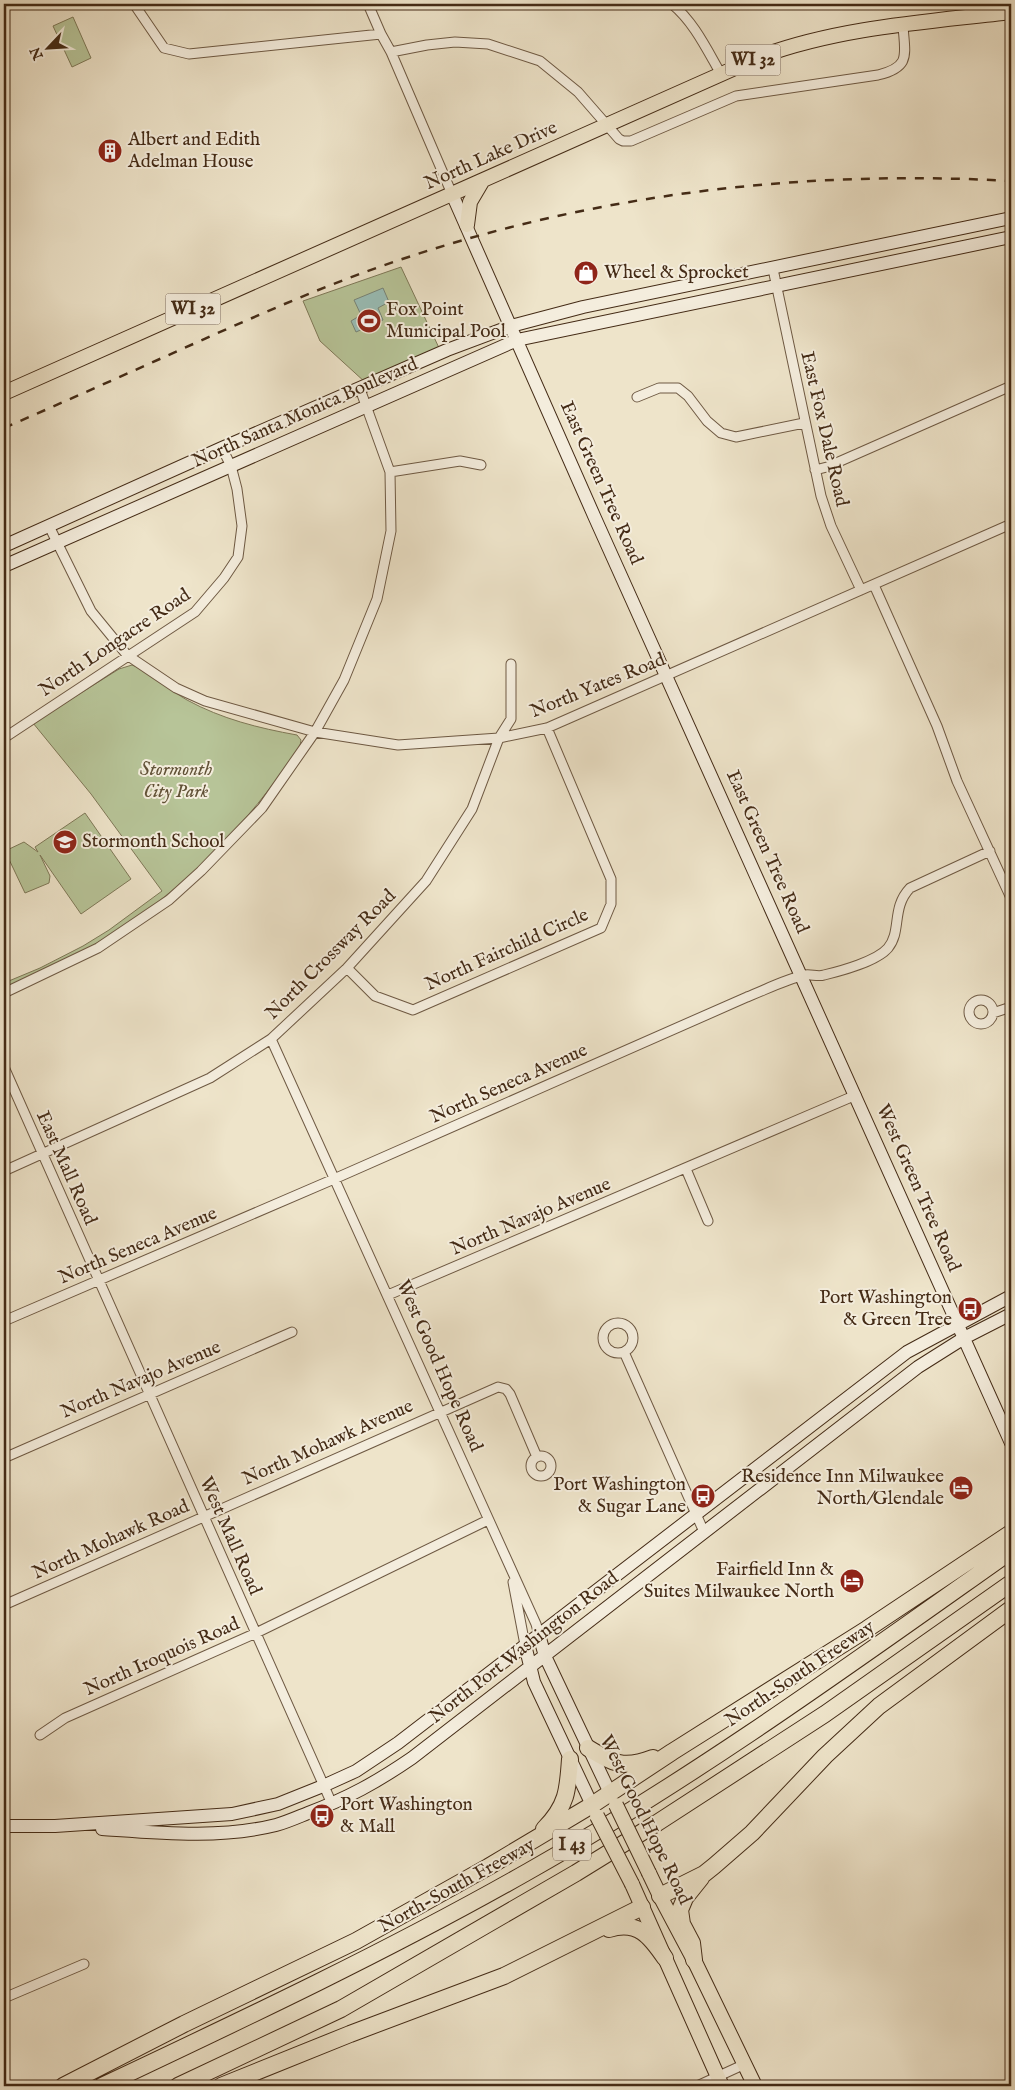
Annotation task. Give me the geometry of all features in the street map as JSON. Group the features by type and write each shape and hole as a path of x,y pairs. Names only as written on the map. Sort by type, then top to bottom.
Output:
{"highway":[{"path":"63,2086 184,2024 356,1941 533,1840 595,1811 672,1752 867,1629 1011,1533"},
{"name":"North-South Freeway","path":"102,2086 333,1976 530,1870 644,1801 803,1698 1011,1551"},
{"name":"I 43","path":"178,2086 341,2010 584,1868 658,1823 825,1714 1011,1583"},
{"path":"694,1960 692,1943 682,1924 680,1910 685,1898 704,1874 752,1833 808,1772 879,1706 1011,1609"},
{"path":"588,1748 610,1762 636,1764 672,1752"},
{"path":"533,1840 562,1808 566,1796 570,1759"},
{"path":"660,1896 704,1874"},
{"path":"221,2086 350,2034 504,1976 642,1907"},
{"path":"588,1935 620,1926 630,1926 652,1940 665,1958"}],"main road":[{"name":"North Lake Drive","path":"4,393 762,56 805,42 903,26 1011,12"},
{"path":"466,225 470,202 484,179"},
{"name":"West Good Hope Road","path":"613,1799 755,2086"},
{"name":"West Good Hope Road","path":"595,1811 632,1884 720,2082"},
{"path":"642,1907 660,1896"}],"street":[{"path":"134,4 164,48 189,54 381,34"},
{"name":"East Green Tree Road","path":"368,4 391,52 666,676 802,976"},
{"path":"672,4 699,36 721,74"},
{"path":"391,52 455,42 488,44 540,61 578,92 622,141 631,141 736,96 878,75 894,70 901,66 905,57 903,26"},
{"name":"North Santa Monica Boulevard","path":"4,546 447,350 511,326 583,307 1011,218"},
{"name":"North Santa Monica Boulevard","path":"4,566 517,340 1011,237"},
{"name":"East Fox Dale Road","path":"773,269 804,423 821,496 830,526 860,590"},
{"path":"447,350 455,368"},
{"path":"816,470 827,467 1011,386"},
{"path":"637,397 658,388 678,388 688,396 707,421 721,433 736,436 804,423"},
{"path":"4,993 98,948 169,900 201,871 262,808 315,732 344,680 376,599 391,531 390,472 360,389"},
{"name":"North Longacre Road","path":"4,738 196,612 224,578 238,557 242,526 237,489 231,466 222,448"},
{"path":"390,472 460,461 481,464"},
{"path":"120,494 128,512"},
{"name":"North Yates Road","path":"49,526 91,611 127,656 176,688 205,701 315,732 398,746 499,738 547,728 1011,524"},
{"path":"874,585 937,726 958,781 1011,898"},
{"name":"North Crossway Road","path":"4,1171 210,1078 271,1038 347,968 426,881 472,809 499,738 511,719 511,664"},
{"name":"North Fairchild Circle","path":"347,968 375,996 413,1010 601,928 611,904 611,879 547,728"},
{"name":"North Seneca Avenue","path":"4,1321 99,1282 747,997 802,976 824,975 882,954 890,944 900,902 910,888 990,851"},
{"name":"West Green Tree Road","path":"802,976 1011,1443"},
{"path":"992,1013 1011,1007"},
{"name":"West Good Hope Road","path":"271,1038 536,1624 545,1656 613,1799"},
{"name":"East Mall Road","path":"4,1067 99,1282"},
{"name":"North Navajo Avenue","path":"388,1296 856,1095"},
{"path":"686,1169 708,1221"},
{"name":"West Mall Road","path":"99,1282 332,1804"},
{"name":"North Port Washington Road","path":"55,1826 232,1814 278,1804 356,1771 398,1743 907,1352 1011,1296"},
{"name":"North Port Washington Road","path":"4,1826 55,1826 186,1833 237,1832 277,1825 354,1795 387,1776 447,1731 918,1367 964,1338 1011,1314"},
{"name":"North Navajo Avenue","path":"4,1458 292,1332"},
{"path":"624,1352 704,1532"},
{"path":"907,1352 918,1367"},
{"name":"North Mohawk Avenue","path":"204,1516 492,1389 502,1387 510,1394 537,1456"},
{"path":"749,1473 759,1490"},
{"name":"North Mohawk Road","path":"4,1605 204,1516"},
{"name":"North Iroquois Road","path":"40,1735 65,1718 256,1633 488,1520"},
{"name":"West Good Hope Road","path":"510,1567 530,1667 539,1694 595,1811"},
{"path":"469,1688 480,1705"},
{"path":"434,1715 447,1731"},
{"path":"4,1998 84,1964"},
{"path":"697,2086 720,2082 745,2064"}],"green space":[{"path":"73,17 91,58 72,67 53,26"},
{"name":"Fox Point Municipal Pool","path":"401,267 440,350 366,383 320,341 303,301"},
{"name":"Stormonth City Park","path":"132,665 200,707 254,726 297,735 301,740 300,746 258,804 184,881 127,924 86,950 4,988 4,983 40,968 83,946 109,930 162,891 91,794 33,723 119,669"},
{"path":"85,813 131,879 81,914 40,855 50,876 49,883 25,893 5,851 24,842 38,852 35,847"}],"water":[{"path":"383,288 389,302 378,308 383,320 356,332 351,321 361,315 354,300"}],"railway":[{"path":"4,428 254,317 339,282 458,241 536,221 692,192 772,184 851,179 931,178 1011,181"}],"place":[{"name":"Albert and Edith Adelman House","path":"110,151"},
{"name":"Wheel & Sprocket","path":"586,273"},
{"name":"Fox Point Municipal Pool","path":"369,321"},
{"name":"Stormonth School","path":"65,842"},
{"name":"Port Washington & Green Tree","path":"970,1309"},
{"name":"Residence Inn Milwaukee North/Glendale","path":"961,1488"},
{"name":"Port Washington & Sugar Lane","path":"703,1496"},
{"name":"Fairfield Inn & Suites Milwaukee North","path":"852,1581"},
{"name":"Port Washington & Mall","path":"322,1816"}]}
